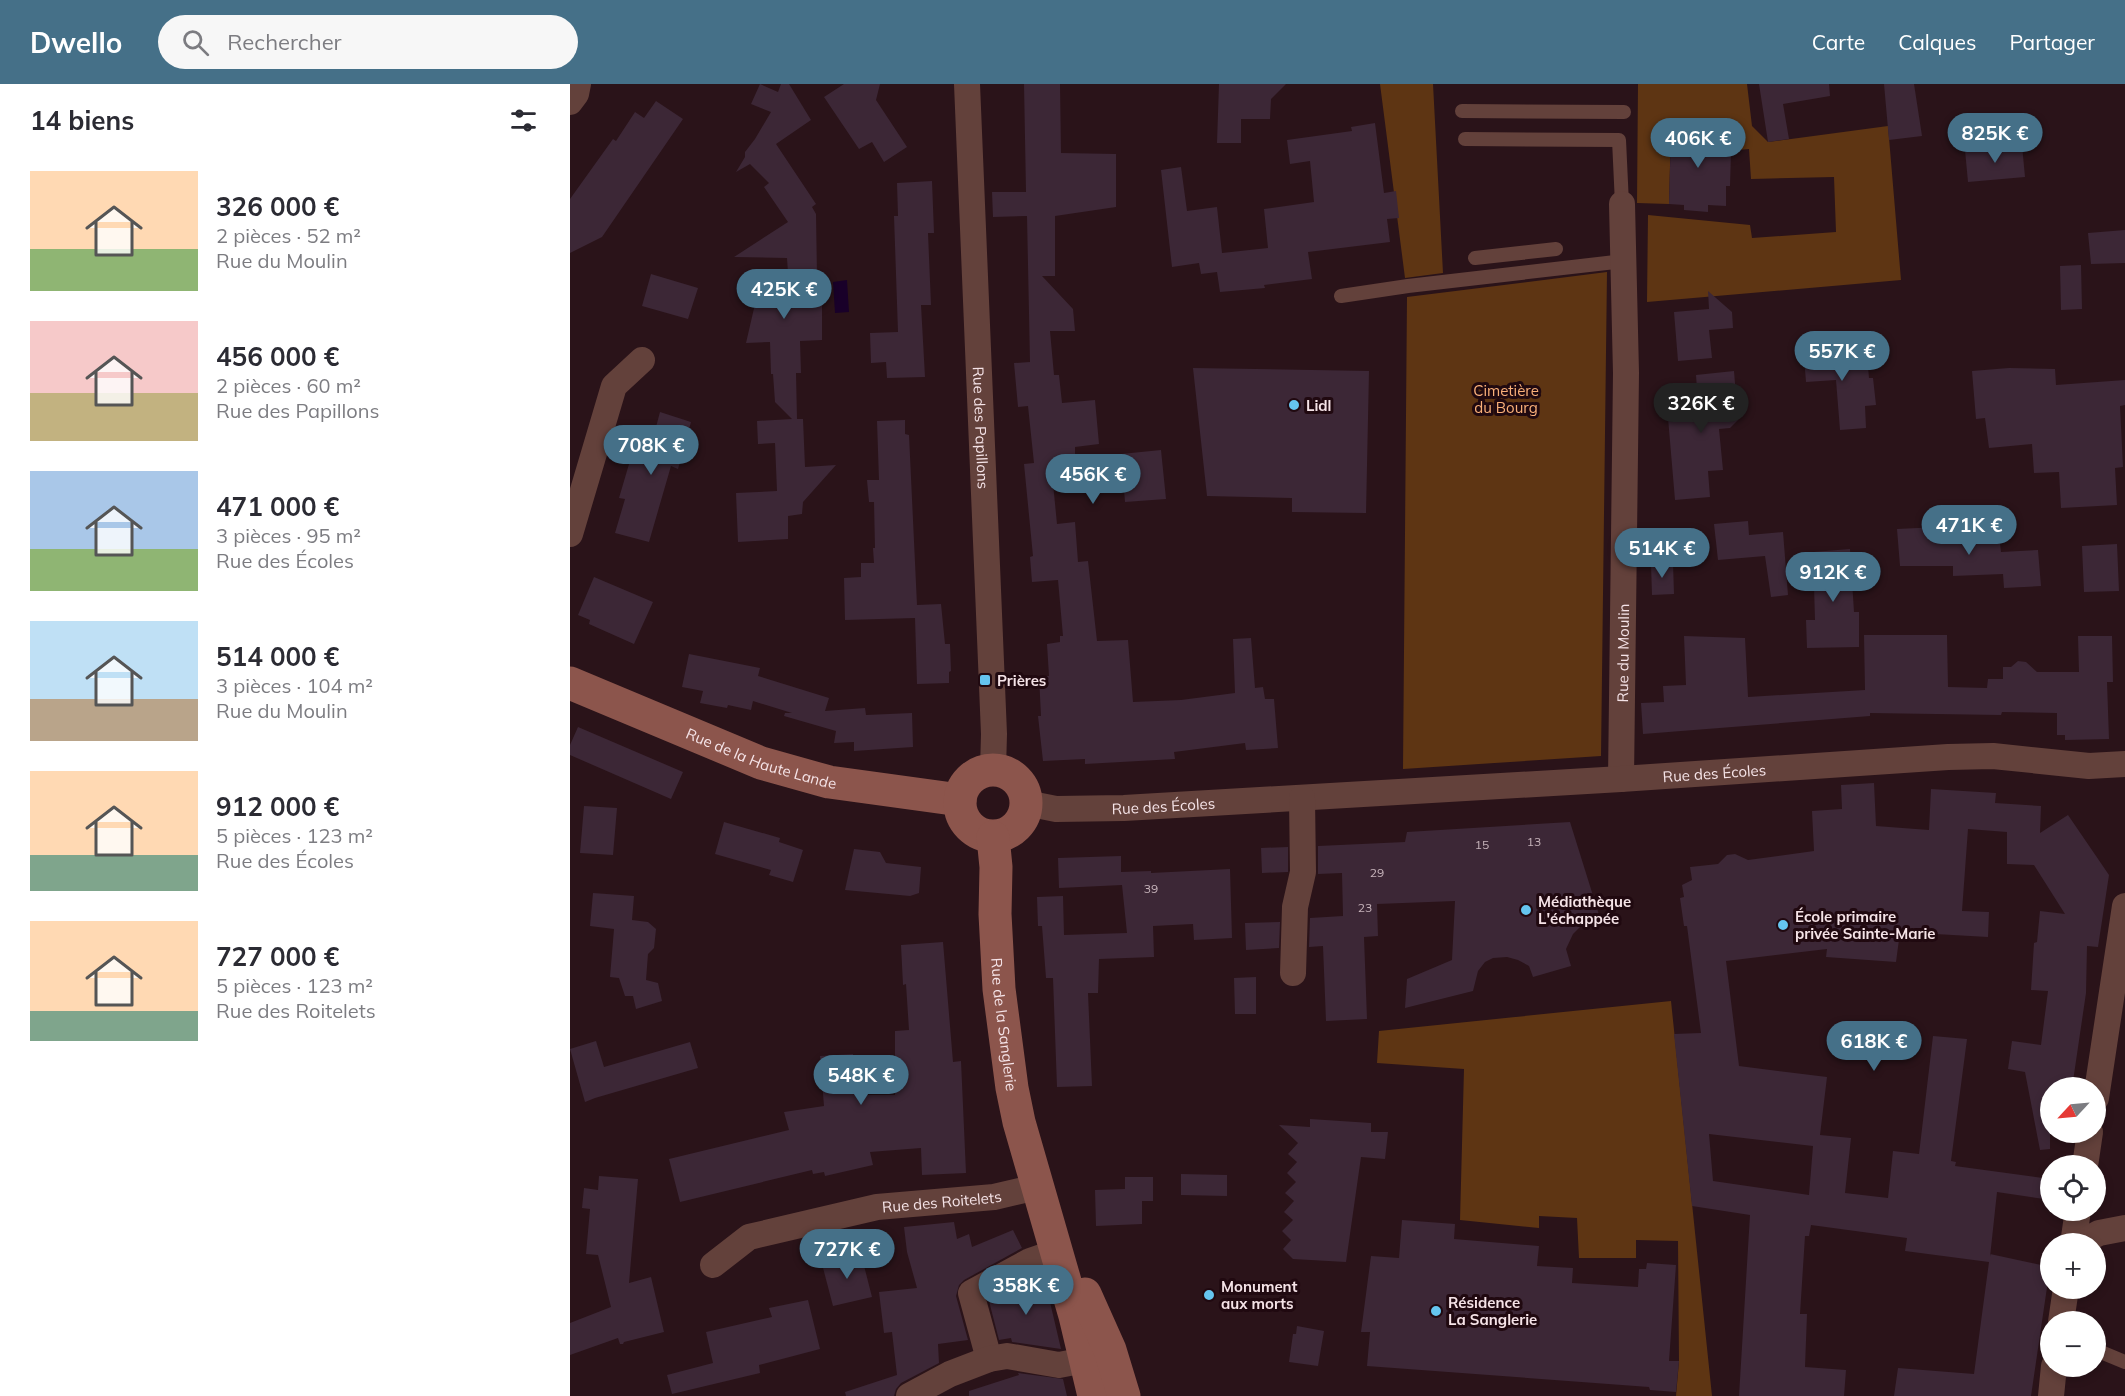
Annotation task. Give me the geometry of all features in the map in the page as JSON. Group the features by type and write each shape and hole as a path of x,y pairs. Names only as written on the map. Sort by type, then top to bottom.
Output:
{"street":[{"path":"570,102 576,93 578,84"},
{"name":"Rue des Papillons","path":"967,84 994,734 993,770"},
{"name":"Rue du Moulin","path":"1621,779 1626,373 1622,204"},
{"path":"570,534 614,386 642,360"},
{"name":"Rue de la Haute Lande","path":"570,683 761,763 829,782 960,800"},
{"name":"Rue des Écoles","path":"1026,803 1056,809 1090,809 1621,779 1948,757 1993,756 2089,766 2125,764"},
{"path":"993,770 1003,772 1020,784 1026,803 1025,814 1020,823 1003,835 993,837 980,833 969,825 962,814 960,800 971,779 981,772 993,770"},
{"path":"1293,973 1294,907 1303,872 1302,798"},
{"name":"Rue de la Sanglerie","path":"993,837 996,867 995,914 999,989 1012,1088 1094,1396"},
{"path":"2100,1077 2120,970 2125,906"},
{"name":"Rue de la Sanglerie","path":"1040,1196 1065,1245 1110,1350 1124,1396"},
{"name":"Rue des Roitelets","path":"713,1265 749,1237 877,1207 994,1197 1040,1196"},
{"path":"2099,1233 2125,1228"},
{"path":"989,1359 971,1293 1030,1261 1056,1252"},
{"path":"909,1396 950,1374 989,1359 1007,1356 1059,1365 1085,1360"},
{"path":"2051,1396 2053,1377"}],"lane":[{"path":"1462,111 1624,112"},
{"path":"1465,139 1619,140 1622,204"},
{"path":"1475,258 1556,249"},
{"path":"1341,296 1624,261"},
{"path":"2106,1354 2125,1362"}],"green space":[{"path":"1380,84 1433,84 1443,273 1405,278"},
{"path":"1638,84 1747,84 1752,126 1768,142 1888,126 1901,280 1647,302 1648,215 1750,225 1752,238 1836,232 1834,177 1751,179 1749,149 1717,152 1721,129 1671,127 1669,204 1637,203"},
{"name":"Cimetière du Bourg","path":"1607,272 1601,756 1403,769 1407,297"},
{"path":"1671,1001 1712,1396 1676,1396 1679,1361 1678,1241 1636,1240 1636,1258 1579,1258 1577,1218 1539,1216 1539,1228 1460,1220 1464,1069 1377,1063 1379,1031"}],"shaded area":[{"path":"847,280 849,312 835,313 833,282"}],"building":[{"path":"760,84 778,92 781,84 789,84 811,120 776,144 816,204 812,207 816,214 817,276 822,277 822,340 800,341 801,373 796,373 797,419 803,419 805,467 836,465 803,502 802,514 788,516 788,539 738,542 736,493 777,491 775,443 758,444 757,421 792,419 775,402 770,342 746,343 755,304 790,303 787,258 734,257 788,222 764,187 769,183 750,164 736,172 745,157 745,152 771,112 751,104"},
{"path":"844,84 880,84 876,100 907,147 884,162 872,142 859,149 824,97"},
{"path":"1024,84 1060,84 1061,153 1116,154 1116,207 1055,216 1055,276 1042,276 1073,309 1075,331 1050,331 1054,375 1059,375 1062,403 1095,400 1099,444 1075,447 1075,470 1052,473 1057,524 1075,522 1078,562 1088,561 1097,641 1128,640 1133,702 1181,700 1235,693 1233,639 1251,638 1255,688 1263,687 1265,699 1274,699 1278,748 1246,750 1245,743 1174,752 1175,759 1085,764 1085,759 1043,761 1038,716 1041,716 1039,676 1049,676 1047,644 1060,642 1060,636 1063,636 1058,580 1032,582 1030,557 1033,556 1024,464 1034,463 1028,406 1018,407 1014,363 1030,362 1027,216 993,217 992,192 1026,192"},
{"path":"1219,84 1286,84 1271,99 1270,119 1241,119 1241,143 1217,143"},
{"path":"1759,84 1829,84 1830,96 1783,104 1789,139 1768,142"},
{"path":"1884,84 1914,84 1922,136 1889,140"},
{"path":"656,101 683,119 602,237 570,253 570,199 613,139 616,141 635,112 644,118"},
{"path":"1375,123 1384,193 1396,191 1399,218 1387,219 1390,242 1308,252 1312,279 1264,285 1265,288 1220,292 1217,272 1201,274 1199,263 1172,267 1161,170 1181,167 1187,211 1217,207 1222,253 1268,248 1264,209 1314,202 1310,161 1290,164 1287,140 1352,131 1351,127"},
{"path":"1684,127 1721,129 1720,152 1731,152 1730,186 1726,186 1726,206 1708,205 1708,212 1684,210 1684,205 1669,204 1671,131 1684,131"},
{"path":"2022,145 2025,177 1968,182 1965,150"},
{"path":"932,181 934,233 928,233 931,305 921,305 925,377 887,378 886,362 871,363 870,333 898,332 894,216 898,216 897,183"},
{"path":"2125,230 2125,263 2091,264 2088,233"},
{"path":"2081,265 2082,309 2061,310 2060,266"},
{"path":"651,274 698,288 688,319 642,306"},
{"path":"1708,291 1732,312 1733,328 1709,330 1712,358 1678,361 1674,312 1709,309"},
{"path":"1836,342 1837,359 1867,356 1869,378 1873,378 1876,405 1865,406 1866,428 1840,430 1836,380 1806,382 1803,345"},
{"name":"Lidl","path":"1193,368 1369,371 1366,513 1292,512 1292,498 1207,496"},
{"path":"2009,368 2055,369 2056,385 2125,380 2125,405 2120,406 2123,467 2115,468 2117,505 2061,508 2059,472 2034,473 2032,444 1989,448 1985,418 1976,419 1972,371"},
{"path":"1734,371 1738,420 1730,428 1719,429 1723,470 1708,471 1710,497 1675,500 1667,406 1698,403 1696,375"},
{"path":"660,412 691,422 678,469 671,466 649,542 615,533 625,499 619,498 637,437 652,442"},
{"path":"905,420 905,434 909,435 917,605 941,604 945,644 950,644 949,683 917,684 915,618 845,620 844,578 861,577 861,563 874,563 874,502 869,502 867,480 879,480 877,421"},
{"path":"1161,450 1166,499 1125,502 1121,454"},
{"path":"1748,521 1749,535 1783,532 1788,595 1771,597 1765,556 1718,560 1714,524"},
{"path":"1939,527 1940,538 1999,535 2001,552 2038,550 2041,586 2004,588 2003,574 1953,576 1953,566 1900,566 1897,529"},
{"path":"2117,544 2119,591 2084,592 2082,546"},
{"path":"1850,549 1854,612 1859,612 1859,647 1807,648 1806,620 1815,620 1813,552"},
{"path":"1673,563 1674,594 1652,595 1651,564"},
{"path":"594,577 653,602 634,644 589,624 590,620 578,615"},
{"path":"1864,635 1947,635 1948,687 1987,688 1988,679 2003,679 2003,667 2011,667 2018,661 2026,662 2037,672 2079,672 2078,636 2112,636 2113,682 2107,682 2109,739 2065,740 2065,735 2057,735 2057,713 2002,712 2001,715 1870,713 1870,716 1643,734 1641,703 1664,702 1663,686 1686,685 1684,636 1745,638 1748,697 1865,690"},
{"path":"689,654 760,668 758,676 829,698 825,711 865,708 866,715 912,713 913,747 854,751 854,742 834,743 836,731 784,716 785,713 792,713 753,701 751,710 728,705 727,708 700,703 703,691 682,687"},
{"path":"578,727 683,772 671,799 570,755 570,745"},
{"path":"1874,783 1876,826 1929,830 1931,789 1996,793 1995,803 2041,806 2040,833 2068,815 2109,875 2098,947 2087,946 2086,993 2074,1077 2040,1077 2040,1143 2050,1143 2050,1149 2040,1150 2025,1072 2008,1069 2012,1041 2041,1045 2048,991 2031,990 2034,943 2037,942 2040,911 2065,914 2034,865 2007,864 2007,832 1968,829 1962,911 1989,912 1988,937 1900,932 1896,962 1826,957 1827,949 1726,961 1739,1066 1827,1077 1820,1135 1851,1138 1845,1193 1888,1198 1893,1151 1919,1154 1933,1036 1967,1039 1951,1161 1956,1162 1955,1166 2040,1178 2040,1198 1997,1192 1990,1254 2040,1265 2040,1299 2045,1299 2044,1311 2040,1311 2040,1335 2031,1396 1894,1396 1898,1368 1974,1374 1989,1262 1905,1251 1907,1238 1811,1225 1809,1236 1805,1236 1800,1314 1807,1314 1805,1367 1846,1370 1844,1396 1739,1396 1750,1215 1692,1206 1674,1034 1701,1033 1687,926 1684,926 1680,898 1684,897 1682,885 1692,880 1690,867 1718,864 1727,855 1735,854 1748,860 1814,851 1812,811 1842,809 1841,785","holes":["1709,1134 1813,1146 1809,1195 1713,1181"]},
{"path":"584,806 617,808 613,855 580,853"},
{"path":"724,822 780,838 779,842 803,850 793,882 769,875 771,870 715,854"},
{"name":"Médiathèque L'échappée","path":"1570,822 1600,918 1581,926 1573,934 1566,949 1571,966 1533,977 1529,966 1518,960 1507,957 1493,958 1485,962 1478,971 1473,991 1405,1008 1407,979 1452,960 1455,901 1377,904 1378,936 1364,937 1367,1019 1326,1021 1323,946 1309,947 1310,918 1343,916 1342,873 1318,874 1318,846 1405,842 1407,832"},
{"path":"1288,847 1288,872 1262,873 1261,848"},
{"path":"854,849 880,852 886,863 921,867 919,893 910,896 845,890"},
{"path":"1121,856 1121,872 1151,871 1151,873 1230,869 1232,938 1194,940 1193,924 1153,926 1154,957 1099,959 1098,993 1088,993 1092,1086 1057,1087 1053,978 1046,978 1042,926 1038,926 1037,897 1063,896 1064,935 1127,933 1122,885 1059,888 1058,858"},
{"path":"593,893 634,896 632,920 648,922 656,929 654,948 648,954 646,980 658,983 662,1001 636,1009 633,996 625,996 619,978 610,977 614,929 590,926"},
{"path":"1280,922 1279,948 1246,950 1245,923"},
{"path":"943,942 953,1062 961,1061 966,1173 922,1175 921,1148 870,1152 873,1165 825,1176 824,1172 813,1174 812,1170 680,1202 669,1159 789,1130 784,1112 824,1106 820,1056 853,1054 856,1095 895,1095 895,1031 909,1030 901,945"},
{"path":"1256,977 1256,1014 1235,1014 1234,978"},
{"path":"596,1041 604,1067 690,1042 698,1068 585,1102 570,1049"},
{"path":"1310,1119 1371,1123 1371,1132 1388,1132 1385,1159 1361,1157 1346,1262 1293,1259 1283,1249 1291,1240 1282,1231 1293,1220 1284,1212 1294,1201 1285,1193 1296,1182 1287,1173 1297,1162 1288,1154 1298,1143 1279,1125 1310,1127"},
{"path":"1181,1174 1227,1175 1227,1196 1181,1195"},
{"path":"599,1176 638,1179 629,1283 651,1277 664,1332 623,1344 620,1344 618,1338 570,1355 570,1323 611,1307 598,1255 586,1254 590,1209 582,1208 584,1188 598,1190"},
{"path":"1125,1177 1153,1177 1153,1201 1142,1201 1142,1224 1096,1226 1095,1190 1125,1189"},
{"name":"Résidence La Sanglerie","path":"1402,1220 1455,1224 1454,1239 1539,1246 1537,1266 1573,1268 1572,1283 1638,1287 1639,1269 1646,1269 1647,1263 1676,1265 1669,1361 1679,1361 1676,1392 1650,1390 1649,1387 1367,1366 1370,1332 1361,1332 1371,1256 1399,1258"},
{"path":"954,1222 957,1239 969,1234 972,1247 1013,1230 1022,1248 959,1285 956,1296 968,1340 938,1344 939,1363 901,1383 894,1396 846,1396 845,1392 897,1375 892,1332 884,1333 879,1292 917,1288 907,1252 904,1227"},
{"path":"861,1254 872,1297 833,1306 822,1264"},
{"path":"1034,1276 1039,1287 1046,1285 1061,1349 1012,1342 1011,1338 999,1340 989,1301"},
{"path":"808,1300 820,1349 759,1365 760,1373 672,1394 667,1375 713,1363 706,1332 772,1317 769,1308"},
{"path":"1297,1326 1324,1331 1318,1366 1289,1362 1293,1334 1296,1334"},
{"path":"1018,1373 1063,1379 1067,1396 969,1396 969,1391 1019,1375"}],"place":[{"name":"Lidl","path":"1294,405"},
{"name":"Prières","path":"985,680"},
{"name":"Médiathèque L'échappée","path":"1526,910"},
{"name":"École primaire privée Sainte-Marie","path":"1783,925"},
{"name":"Monument aux morts","path":"1209,1295"},
{"name":"Résidence La Sanglerie","path":"1436,1311"}]}
